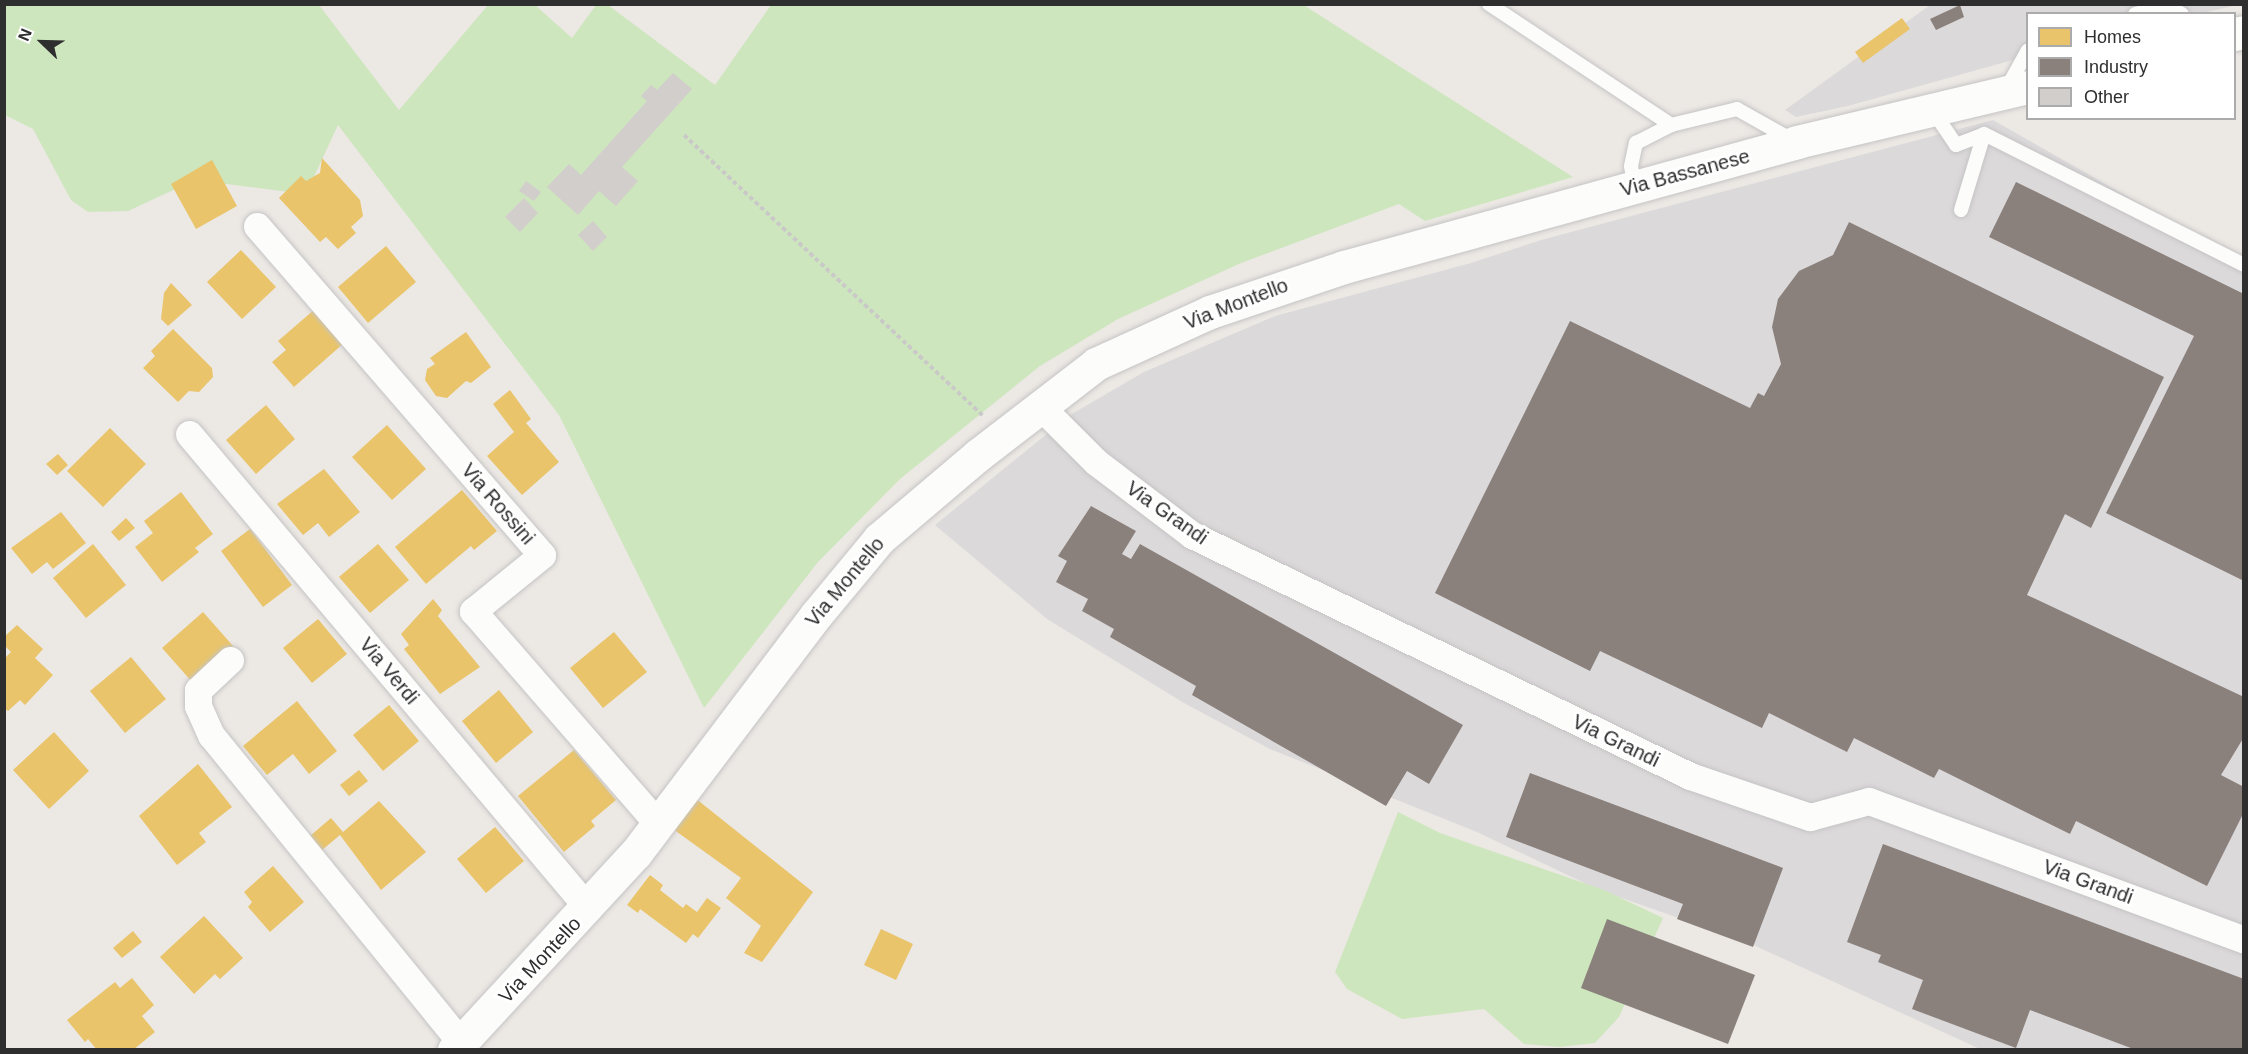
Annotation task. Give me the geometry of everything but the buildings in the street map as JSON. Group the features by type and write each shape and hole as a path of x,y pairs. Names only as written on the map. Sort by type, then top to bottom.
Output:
{"main road":[{"name":"Via Bassanese","path":"1344,267 1797,142 1933,111 2016,89"},
{"name":"Via Montello","path":"458,1046 588,908 659,825 816,615 879,539 1004,435 1096,364 1210,312 1344,267"}],"street":[{"name":"Via Rossini","path":"257,226 542,555 473,611 659,825"},
{"name":"Via Grandi","path":"1040,406 1096,462 1192,535 1690,776 1810,817 1869,801 2244,940"},
{"name":"Via Verdi","path":"189,434 588,908"},
{"name":"Via Montello","path":"230,660 198,690 198,706 211,735 458,1046"}],"lane":[{"path":"1489,4 1671,125"},
{"path":"2143,12 2168,6 2178,12"},
{"path":"2016,89 2026,56"},
{"path":"1635,187 1631,166 1636,143 1671,125 1737,109 1797,142"},
{"path":"1933,111 1956,145 1984,134 2244,265"},
{"path":"1961,210 1984,134"}],"path":[{"path":"684,135 1004,435"}],"shaded area":[{"path":"1930,5 2237,5 2207,12 2026,12 2026,56 1848,106 1796,117 1785,110"},
{"path":"1993,120 2243,262 2243,1049 1980,1049 1747,942 1599,890 1477,832 1270,749 1184,703 1047,619 935,525 1070,415 1144,372 1275,316 1471,263 1541,240"}],"green space":[{"path":"1302,4 1573,177 1425,221 1399,204 1241,263 1118,319 1040,366 900,479 818,562 704,708 559,415 338,125 306,194 186,179 184,185 128,211 88,212 71,200 33,129 5,115 5,5 319,5 399,110 488,5 535,5 572,38 596,5 608,5 715,85 771,5"},
{"path":"1398,812 1440,833 1604,890 1663,918 1619,1017 1595,1043 1560,1047 1524,1044 1484,1009 1402,1019 1347,989 1335,972"}]}
